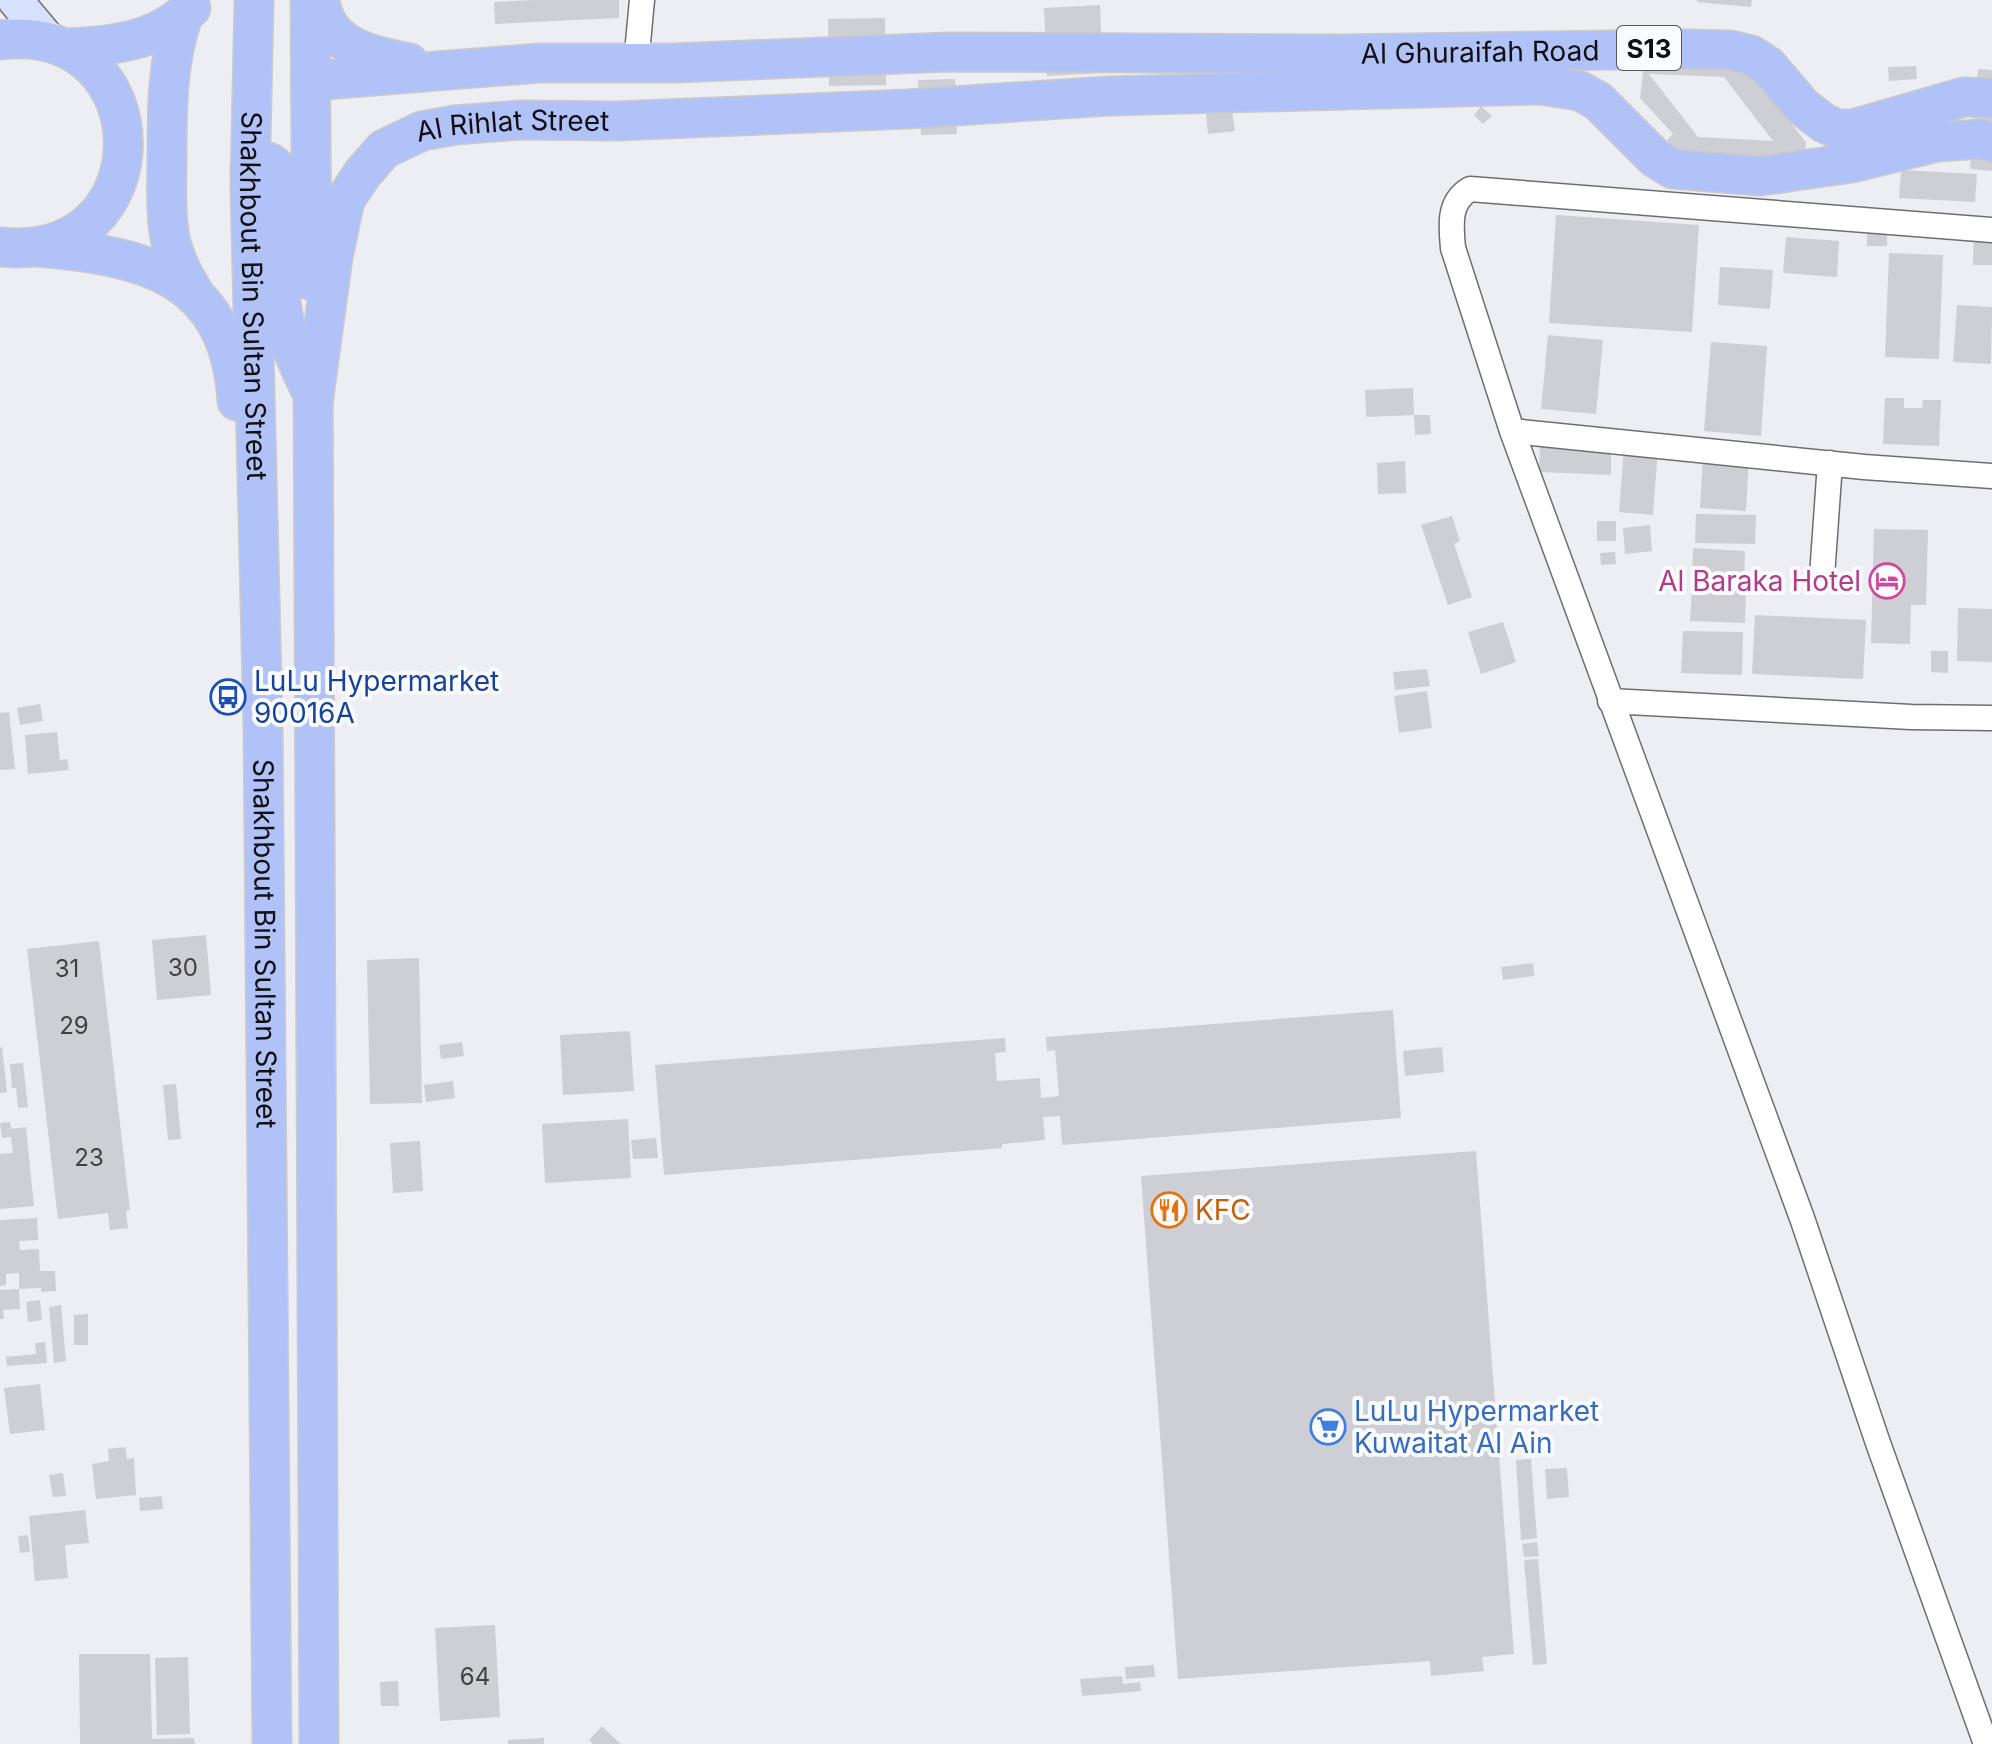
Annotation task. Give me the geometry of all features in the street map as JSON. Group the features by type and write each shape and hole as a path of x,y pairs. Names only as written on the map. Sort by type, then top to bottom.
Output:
{"main road":[{"path":"15,0 58,45 98,72 119,107 124,127 123,168 116,187 92,221 57,242 37,247"},
{"name":"Shakhbout Bin Sultan Street","path":"254,0 250,171 263,724 272,1744"},
{"name":"Shakhbout Bin Sultan Street","path":"310,0 319,1744"},
{"path":"320,0 328,27 348,45 381,57 451,70"},
{"path":"0,40 34,39 58,45 120,44 162,30 191,8"},
{"path":"191,8 169,68 166,202 170,239 181,273 221,331 235,369 242,671 249,703 263,724"},
{"name":"Al Ghuraifah Road","path":"825,57 948,52 1730,50 1751,55 1768,66 1803,107 1837,129 1853,129 1964,97 1992,98"},
{"name":"Al Rihlat Street","path":"311,81 539,63 625,64 825,57"},
{"path":"616,121 625,64"},
{"name":"Al Ghuraifah Road","path":"907,109 1109,96 1415,87 1561,87 1580,91 1598,101 1655,158 1673,169 1760,176 1851,163 1937,142 1980,139 1992,142"},
{"name":"Al Rihlat Street","path":"314,396 333,257 345,200 384,149 422,131 519,120 616,121 907,109"},
{"path":"250,171 258,162 264,161 276,166 279,172 280,289 284,317 300,371 314,396"},
{"path":"0,247 37,247 117,256 168,275 195,294"}],"street":[{"path":"625,64 642,0"},
{"path":"1986,1744 1878,1443 1802,1218 1512,431 1453,248 1451,219 1455,203 1470,189 1992,230"},
{"path":"1512,431 1992,476"},
{"path":"1822,576 1830,463"},
{"path":"1610,701 1911,717 1992,718"}],"building":[{"path":"619,0 619,18 495,24 494,2"},
{"path":"1697,0 1752,0 1751,7"},
{"path":"1100,5 1103,73 1047,76 1044,8"},
{"path":"885,18 886,85 829,86 828,19"},
{"path":"1644,63 1747,70 1760,87 1773,76 1778,107 1806,142 1802,178 1684,161 1667,140 1673,134 1640,98","holes":["1649,74 1724,77 1773,141 1698,137"]},
{"path":"1916,66 1917,79 1889,81 1888,67"},
{"path":"1978,69 1992,70 1992,171 1970,169"},
{"path":"955,79 957,134 921,135 918,80"},
{"path":"1481,106 1492,116 1483,124 1474,115"},
{"path":"1232,111 1235,131 1208,134 1206,114"},
{"path":"1901,170 1977,174 1975,202 1899,198"},
{"path":"1556,215 1699,225 1692,332 1549,323"},
{"path":"1887,226 1887,246 1867,246 1867,227"},
{"path":"1974,234 1992,234 1992,265 1973,265"},
{"path":"1786,237 1839,241 1837,277 1783,273"},
{"path":"1889,253 1943,255 1939,359 1885,357"},
{"path":"1720,267 1773,270 1770,309 1718,305"},
{"path":"1957,305 1992,307 1991,364 1953,362"},
{"path":"1548,335 1603,340 1596,414 1541,409"},
{"path":"1711,342 1767,346 1761,436 1704,431"},
{"path":"1413,388 1414,415 1366,417 1365,390"},
{"path":"1885,398 1904,398 1904,408 1922,408 1923,400 1941,400 1939,446 1883,444"},
{"path":"1414,415 1430,415 1431,434 1415,435"},
{"path":"1540,445 1611,447 1611,475 1539,472"},
{"path":"1624,446 1658,448 1653,515 1619,512"},
{"path":"1703,454 1749,456 1746,511 1700,508"},
{"path":"1405,461 1406,493 1378,494 1377,463"},
{"path":"1696,514 1756,515 1755,544 1695,543"},
{"path":"1452,516 1460,541 1454,544 1472,597 1448,605 1421,525"},
{"path":"1597,521 1616,521 1616,541 1597,541"},
{"path":"1650,525 1652,551 1625,554 1623,528"},
{"path":"1874,529 1928,530 1926,605 1911,605 1910,644 1871,643"},
{"path":"1693,548 1745,551 1744,585 1692,583"},
{"path":"1615,552 1616,564 1601,565 1600,553"},
{"path":"1692,586 1746,588 1745,623 1690,621"},
{"path":"1958,608 1992,609 1992,662 1957,661"},
{"path":"1755,615 1866,620 1863,679 1752,674"},
{"path":"1503,622 1516,662 1481,674 1468,632"},
{"path":"1683,631 1743,632 1742,675 1681,673"},
{"path":"1931,651 1948,651 1948,673 1931,672"},
{"path":"1427,669 1430,686 1395,690 1393,672"},
{"path":"1427,691 1432,728 1399,733 1394,696"},
{"path":"40,704 43,721 20,725 17,708"},
{"path":"9,712 15,769 0,770 0,713"},
{"path":"57,732 60,760 67,759 69,770 28,774 25,735"},
{"path":"206,935 211,995 157,1000 152,940"},
{"path":"99,941 130,1210 126,1211 128,1228 110,1230 108,1213 58,1219 27,949"},
{"path":"419,958 422,1103 370,1104 367,960"},
{"path":"1533,963 1534,976 1503,980 1501,967"},
{"path":"1393,1010 1401,1118 1062,1145 1060,1116 1043,1117 1045,1140 1002,1144 1002,1148 664,1175 655,1065 1005,1038 1006,1052 995,1053 997,1081 1040,1078 1041,1098 1059,1096 1055,1050 1047,1051 1046,1037"},
{"path":"630,1031 634,1091 563,1095 560,1035"},
{"path":"462,1042 464,1056 441,1059 439,1045"},
{"path":"0,1047 7,1092 0,1093"},
{"path":"1442,1047 1444,1072 1405,1076 1403,1051"},
{"path":"23,1063 28,1107 18,1108 10,1064"},
{"path":"453,1081 455,1098 426,1102 424,1085"},
{"path":"176,1084 181,1139 168,1140 163,1085"},
{"path":"628,1119 631,1178 545,1183 542,1124"},
{"path":"10,1122 11,1129 26,1127 34,1206 0,1209 0,1154 13,1153 11,1137 2,1138 0,1123"},
{"path":"656,1138 658,1158 633,1159 631,1140"},
{"path":"420,1141 423,1191 393,1193 390,1143"},
{"name":"LuLu Hypermarket Kuwaitat Al Ain","path":"1476,1151 1514,1654 1482,1657 1484,1671 1431,1676 1430,1661 1178,1679 1141,1176"},
{"path":"37,1218 38,1240 19,1241 20,1250 39,1249 40,1271 55,1271 56,1291 19,1289 19,1273 6,1274 6,1285 0,1286 0,1220"},
{"path":"19,1289 20,1309 3,1310 4,1319 0,1319 0,1290"},
{"path":"40,1300 42,1320 28,1322 26,1302"},
{"path":"61,1305 66,1361 54,1363 49,1307"},
{"path":"88,1314 88,1345 74,1345 74,1315"},
{"path":"45,1342 47,1363 7,1366 6,1357 36,1354 35,1343"},
{"path":"40,1384 45,1430 10,1434 4,1388"},
{"path":"125,1447 127,1459 134,1458 136,1495 96,1499 92,1464 109,1461 108,1449"},
{"path":"1531,1459 1537,1538 1521,1540 1516,1460"},
{"path":"1567,1468 1569,1497 1547,1499 1545,1469"},
{"path":"63,1473 66,1496 53,1497 49,1475"},
{"path":"162,1496 163,1509 140,1511 139,1498"},
{"path":"85,1510 89,1543 65,1545 68,1578 35,1581 29,1516"},
{"path":"28,1535 30,1552 20,1553 18,1536"},
{"path":"1537,1542 1539,1556 1524,1557 1522,1544"},
{"path":"1538,1559 1547,1664 1533,1665 1524,1560"},
{"path":"495,1625 500,1717 440,1721 435,1628"},
{"path":"79,1654 150,1654 152,1739 194,1738 195,1744 80,1744"},
{"path":"188,1657 190,1734 157,1735 155,1658"},
{"path":"1154,1665 1155,1677 1126,1679 1125,1667"},
{"path":"1122,1676 1123,1684 1140,1682 1141,1691 1082,1696 1080,1679"},
{"path":"398,1681 399,1706 381,1706 380,1682"},
{"path":"602,1726 621,1744 593,1744 589,1740"},
{"path":"544,1738 544,1744 508,1744 508,1740"}],"place":[{"name":"Al Baraka Hotel","path":"1887,581"},
{"name":"LuLu Hypermarket 90016A","path":"228,697"},
{"name":"KFC","path":"1169,1210"},
{"name":"LuLu Hypermarket Kuwaitat Al Ain","path":"1328,1427"}]}
